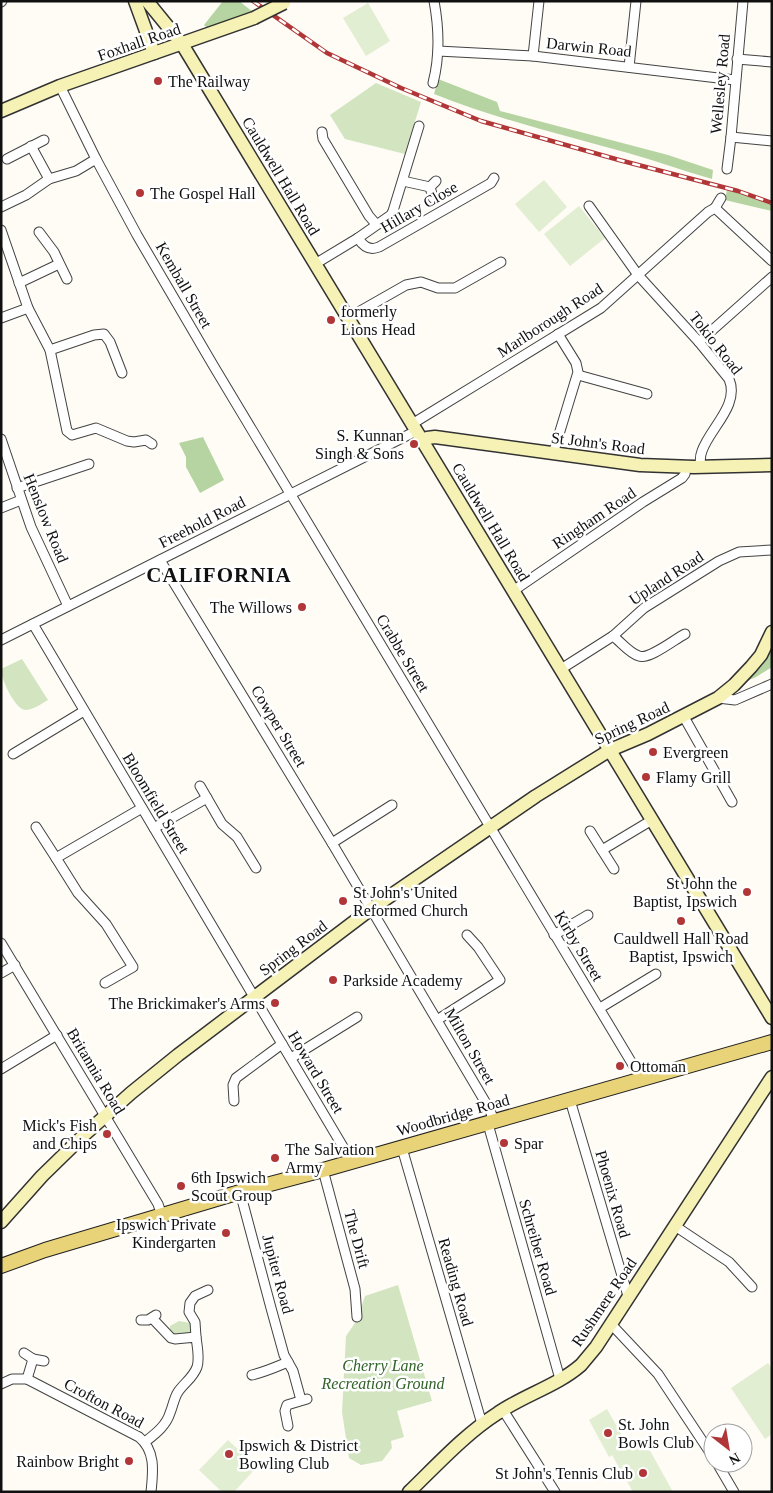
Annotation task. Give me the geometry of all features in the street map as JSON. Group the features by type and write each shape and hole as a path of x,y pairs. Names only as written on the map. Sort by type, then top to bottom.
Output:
{"main road":[{"name":"Woodbridge Road","path":"1,1266 45,1250 240,1192 491,1123 772,1042"}],"street":[{"path":"135,1 154,53"},
{"name":"Cauldwell Hall Road","path":"147,1 182,44 772,1018"},
{"path":"433,83 438,51 437,16 434,1"},
{"path":"533,56 540,1"},
{"path":"629,67 636,1"},
{"name":"Wellesley Road","path":"727,169 743,1"},
{"name":"Foxhall Road","path":"1,111 60,86 254,18 286,2"},
{"name":"Darwin Road","path":"438,51 533,56 735,80"},
{"path":"737,59 772,62"},
{"name":"Kemball Street","path":"60,86 96,160 161,276 291,495"},
{"path":"315,264 358,238 389,216 393,211 419,126"},
{"path":"322,132 323,138 369,216 376,224"},
{"path":"731,137 772,141"},
{"path":"7,159 44,140"},
{"path":"31,146 49,179"},
{"path":"1,206 26,195 49,179 76,171 96,160"},
{"name":"Hillary Close","path":"358,238 367,248 378,247 491,183 494,178"},
{"path":"402,181 433,184 433,198"},
{"path":"721,198 715,208 772,261"},
{"name":"Tokio Road","path":"589,206 638,275 699,342 729,379 732,386 732,393 724,414 702,451 700,467"},
{"name":"Marlborough Road","path":"417,432 558,334 604,305 708,212 715,208"},
{"path":"1,230 28,308 50,350 67,431 72,435 96,428 127,441 134,442 144,436 152,444"},
{"path":"39,232 54,252 67,279"},
{"path":"348,318 411,283 421,282 438,288 455,288 501,262"},
{"path":"18,282 59,264"},
{"path":"699,342 772,277"},
{"path":"1,318 28,308"},
{"path":"50,350 94,335 104,334 110,342 122,373"},
{"path":"553,454 578,375 576,363 558,334"},
{"path":"578,375 647,394"},
{"name":"Freehold Road","path":"1,640 417,432"},
{"name":"St John's Road","path":"417,432 427,438 435,437 630,464 686,467 772,465"},
{"name":"Henslow Road","path":"1,439 36,540 68,606"},
{"path":"17,488 89,464"},
{"name":"Ringham Road","path":"513,590 643,502 682,478 686,467"},
{"name":"Crabbe Street","path":"291,495 490,827"},
{"path":"1,508 21,500"},
{"name":"Upland Road","path":"561,669 613,636 644,608 719,561 739,552 772,550"},
{"name":"Cowper Street","path":"160,560 332,843 370,910"},
{"name":"Bloomfield Street","path":"33,624 255,997"},
{"name":"Spring Road","path":"1,1222 42,1176 105,1116 178,1055 370,910 568,775 610,750 684,717 718,698 751,667 760,655 772,632"},
{"path":"613,636 635,655 643,657 652,654 685,634"},
{"path":"718,698 735,700 769,685 772,678"},
{"path":"14,754 84,711"},
{"path":"684,717 732,802"},
{"path":"200,786 222,824 237,837 256,868"},
{"path":"154,828 207,798"},
{"path":"332,843 392,805"},
{"path":"56,858 142,808"},
{"path":"602,850 652,820"},
{"path":"36,826 78,893 106,924 139,976"},
{"name":"Kirby Street","path":"490,827 642,1080"},
{"path":"590,831 614,870"},
{"name":"Milton Street","path":"370,910 490,1110 491,1123"},
{"path":"554,935 588,915"},
{"path":"437,1020 500,980 478,947 467,935"},
{"name":"Britannia Road","path":"1,943 158,1204 162,1216"},
{"path":"1,973 15,965"},
{"path":"105,984 133,968"},
{"path":"600,1008 656,974"},
{"name":"Howard Street","path":"255,997 352,1162"},
{"path":"291,1058 357,1017"},
{"path":"1,1069 57,1035"},
{"path":"234,1101 233,1085 236,1078 282,1044"},
{"name":"Rushmere Road","path":"409,1492 482,1424 503,1410 560,1380 585,1360 770,1082"},
{"name":"Phoenix Road","path":"570,1100 628,1296"},
{"name":"Schreiber Road","path":"491,1123 560,1380"},
{"name":"Reading Road","path":"402,1148 482,1424"},
{"name":"The Drift","path":"323,1170 355,1289 356,1317"},
{"name":"Jupiter Road","path":"240,1192 271,1308 288,1362 304,1399 290,1403 286,1408 288,1426"},
{"path":"674,1226 729,1262 752,1287"},
{"path":"145,1442 164,1424 171,1411 175,1397 193,1376 196,1369 198,1358 195,1322 189,1312 190,1303 195,1296 208,1290"},
{"path":"141,1320 148,1320 154,1317 171,1338 196,1337"},
{"path":"610,1324 658,1374 703,1442"},
{"path":"24,1353 33,1360 44,1362"},
{"path":"1,1384 12,1379 27,1379 33,1360"},
{"path":"252,1375 266,1372 288,1362"},
{"name":"Crofton Road","path":"27,1379 139,1437 145,1442 154,1466 151,1492"},
{"path":"503,1410 555,1492"},
{"path":"723,1473 734,1492"}],"green space":[{"path":"223,1 239,1 253,12 209,30 204,25"},
{"path":"368,3 390,41 366,56 343,18"},
{"path":"438,79 497,102 500,111 668,155 713,170 712,179 506,119 458,103 434,94"},
{"path":"376,83 421,102 405,154 345,139 330,115"},
{"path":"544,180 567,207 539,232 515,204"},
{"path":"727,190 772,201 772,211 725,200"},
{"path":"579,206 605,238 570,266 544,234"},
{"path":"203,437 224,480 200,493 186,467 186,457 179,443"},
{"path":"772,643 772,667 738,685"},
{"path":"22,659 48,700 28,710 17,705 9,693 1,669"},
{"name":"Cherry Lane Recreation Ground","path":"398,1285 432,1401 397,1411 404,1437 391,1441 392,1448 382,1461 361,1465 349,1458 342,1412 346,1336 357,1320 365,1296"},
{"path":"179,1321 190,1323 190,1334 177,1335 170,1332 170,1326"},
{"path":"768,1363 772,1369 772,1434 765,1439 731,1388"},
{"name":"St John's Tennis Club","path":"607,1409 628,1446 643,1438 673,1492 633,1492 612,1455 609,1457 589,1420"},
{"name":"Ipswich & District Bowling Club","path":"228,1440 257,1467 234,1492 222,1492 199,1470"}],"railway":[{"path":"253,1 327,53 401,88 481,121 738,191 772,203"}],"place":[{"name":"The Railway","path":"158,81"},
{"name":"The Gospel Hall","path":"140,193"},
{"name":"formerly Lions Head","path":"331,320"},
{"name":"S. Kunnan Singh & Sons","path":"414,444"},
{"name":"The Willows","path":"302,607"},
{"name":"Evergreen","path":"653,752"},
{"name":"Flamy Grill","path":"646,777"},
{"name":"St John the Baptist, Ipswich","path":"747,892"},
{"name":"St John's United Reformed Church","path":"343,901"},
{"name":"Cauldwell Hall Road Baptist, Ipswich","path":"681,921"},
{"name":"Parkside Academy","path":"333,980"},
{"name":"The Brickimaker's Arms","path":"275,1003"},
{"name":"Ottoman","path":"620,1066"},
{"name":"Mick's Fish and Chips","path":"107,1134"},
{"name":"Spar","path":"504,1143"},
{"name":"The Salvation Army","path":"275,1158"},
{"name":"6th Ipswich Scout Group","path":"181,1186"},
{"name":"Ipswich Private Kindergarten","path":"226,1233"},
{"name":"St. John Bowls Club","path":"608,1433"},
{"name":"Ipswich & District Bowling Club","path":"229,1454"},
{"name":"Rainbow Bright","path":"129,1461"},
{"name":"St John's Tennis Club","path":"643,1473"}],"district":[{"name":"CALIFORNIA","path":"219,575"}]}
